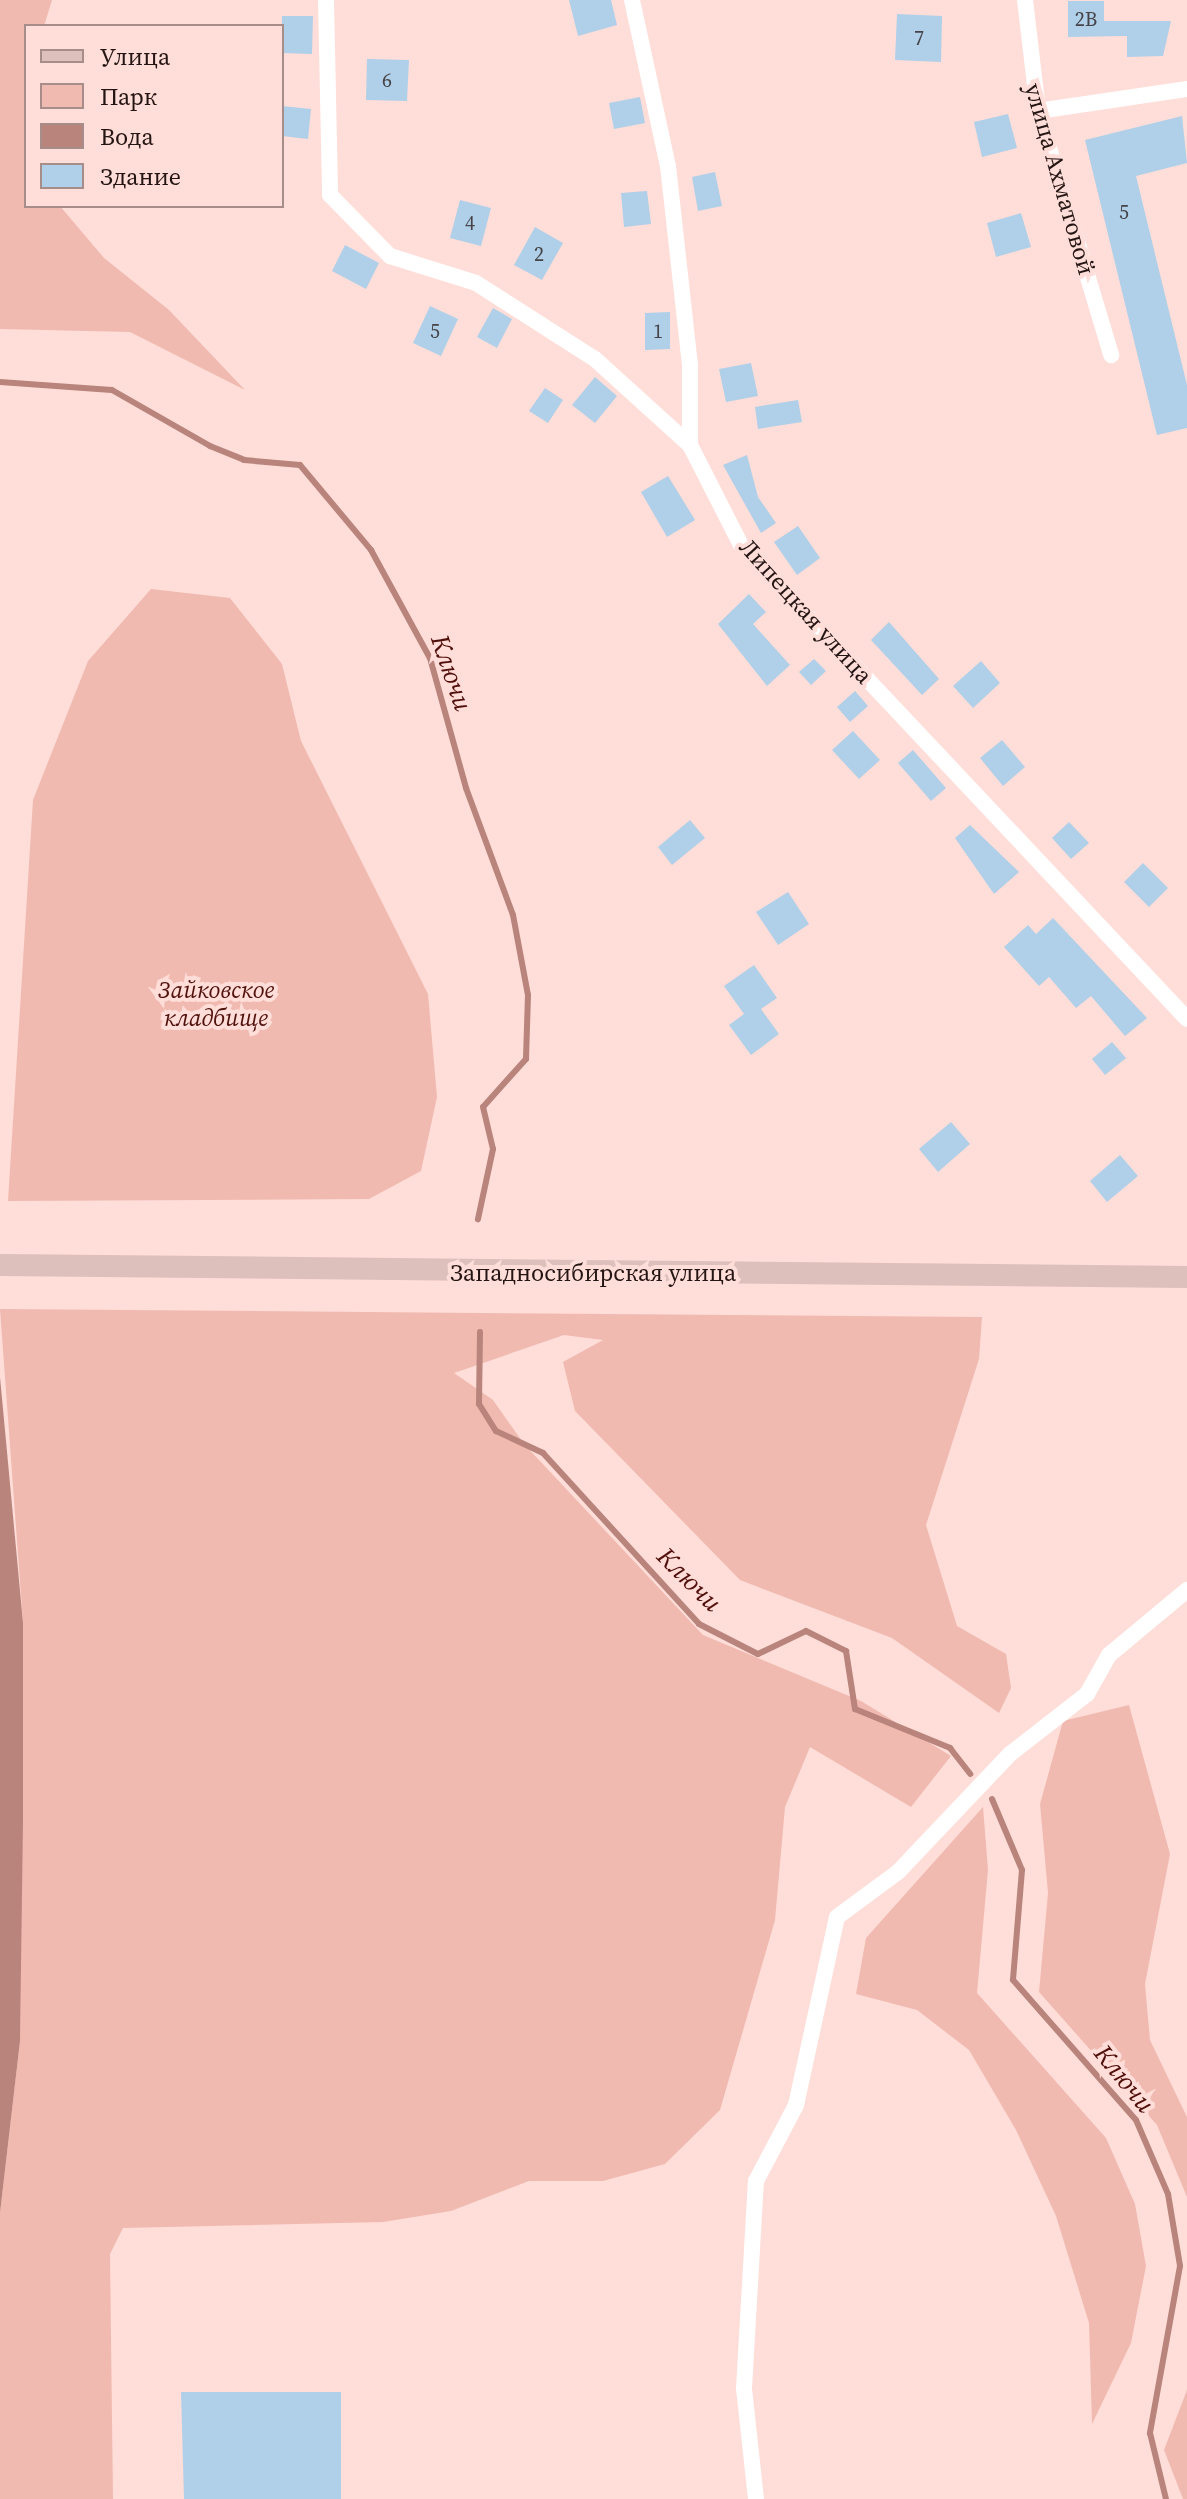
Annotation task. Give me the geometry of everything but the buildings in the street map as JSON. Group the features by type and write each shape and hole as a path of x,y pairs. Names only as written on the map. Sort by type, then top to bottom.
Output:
{"main road":[{"name":"Западносибирская улица","path":"0,1265 1187,1277"}],"street":[{"path":"326,0 330,195 390,256 476,283 595,359 690,445"},
{"name":"Липецкая улица","path":"632,0 668,166 690,364 690,445 741,545 1187,1019"},
{"name":"улица Ахматовой","path":"1025,0 1038,111 1111,355"},
{"path":"1038,111 1187,89"},
{"path":"756,2499 744,2388 756,2181 796,2105 837,1917 898,1872 1010,1754 1087,1694 1109,1655 1187,1590"}],"green space":[{"path":"0,0 52,0 45,24 24,24 24,208 62,208 104,258 169,310 245,390 130,332 0,329"},
{"name":"Зайковское кладбище","path":"151,589 230,598 282,664 301,741 428,994 437,1097 421,1171 369,1199 8,1201 33,800 88,661"},
{"path":"0,1309 982,1317 979,1359 926,1525 957,1626 1006,1654 1011,1688 999,1713 892,1638 740,1580 575,1411 563,1362 603,1340 564,1335 454,1373 493,1400 524,1444 703,1635 861,1701 951,1756 911,1807 810,1747 785,1807 775,1920 720,2110 665,2164 603,2181 529,2181 451,2211 383,2222 123,2228 110,2254 113,2499 0,2499 0,2213 20,2041 23,1623"},
{"path":"1129,1705 1170,1854 1145,1984 1150,2040 1187,2117 1187,2197 1157,2125 1039,1992 1048,1893 1040,1804 1063,1721"},
{"path":"983,1807 988,1870 977,1993 1106,2138 1135,2204 1146,2266 1131,2343 1092,2424 1089,2323 1056,2216 1016,2130 969,2050 917,2010 856,1994 866,1938"},
{"path":"1187,2390 1187,2499 1183,2499 1164,2450"}],"water":[{"path":"0,1377 23,1623 23,1820 20,2041 0,2213"}],"waterway":[{"name":"Ключи","path":"0,382 112,390 210,446 244,460 300,465 371,550 430,658 466,788 513,915 528,995 526,1059 483,1107 493,1149 478,1219"},
{"name":"Ключи","path":"480,1332 479,1404 496,1431 543,1453 699,1624 758,1654 806,1631 846,1651 855,1709 950,1748 970,1774"},
{"name":"Ключи","path":"992,1799 1022,1870 1013,1980 1136,2120 1168,2194 1180,2266 1150,2433 1166,2499"}]}
